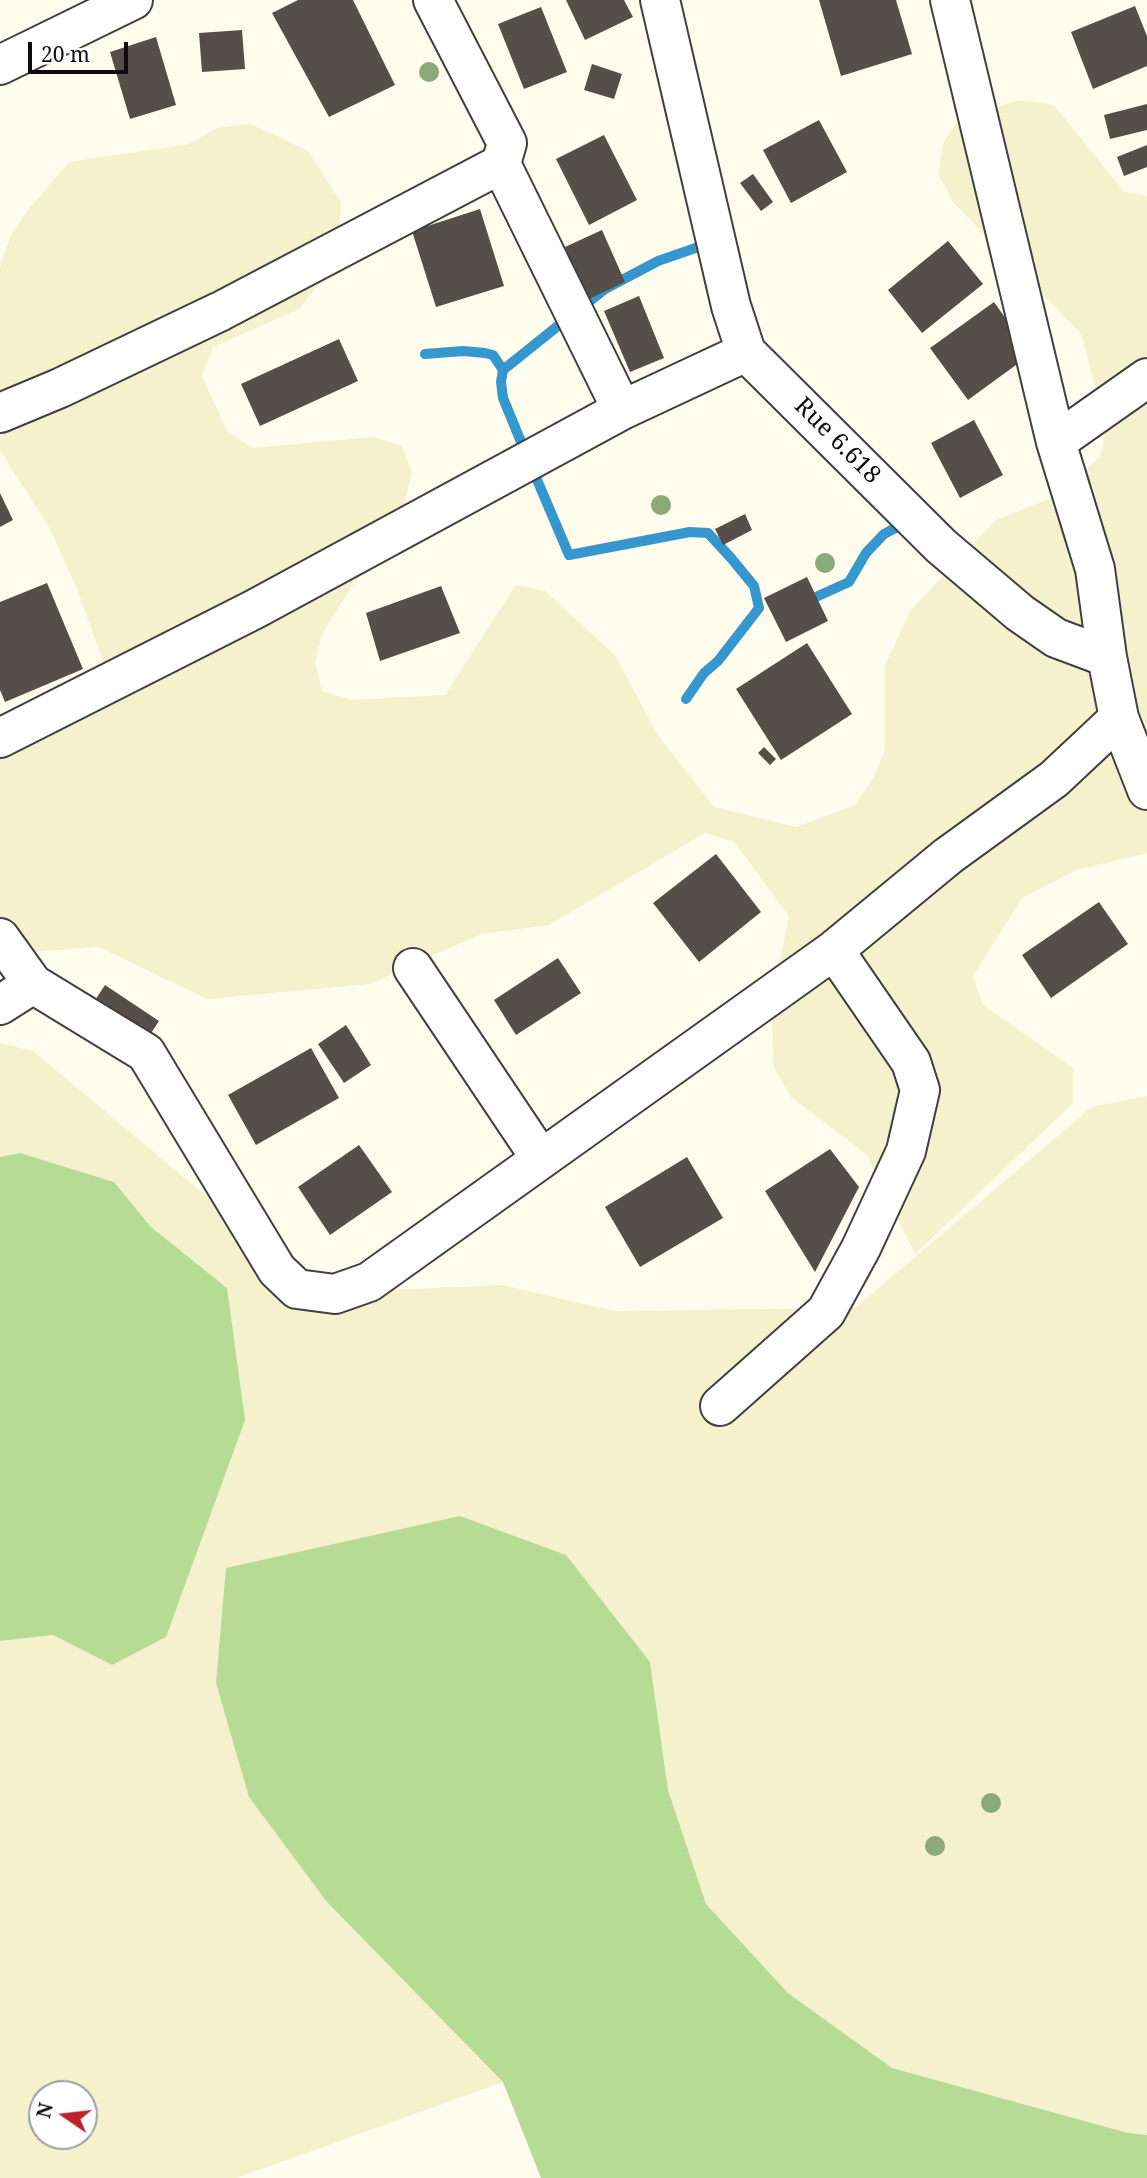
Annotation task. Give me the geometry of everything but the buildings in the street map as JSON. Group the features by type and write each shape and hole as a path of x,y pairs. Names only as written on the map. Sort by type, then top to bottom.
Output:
{"street":[{"path":"0,65 133,0"},
{"path":"433,0 507,143 501,164 622,410"},
{"name":"Rue 6.618","path":"660,0 727,292 746,352 941,546 1020,612 1056,638 1107,657"},
{"path":"950,0 1056,442 1095,569 1107,657 1119,718 1146,786"},
{"path":"0,413 60,388 220,311 501,164"},
{"path":"0,738 255,609 622,410 746,352"},
{"path":"1056,442 1147,378"},
{"path":"0,938 33,984 146,1053 276,1270 297,1289 335,1294 369,1282 834,950 948,856 1054,779 1119,718"},
{"path":"720,1406 826,1312 861,1248 906,1151 920,1090 911,1062 834,950"},
{"path":"413,968 541,1159"},
{"path":"0,1005 33,984"}],"shaded area":[{"path":"1021,100 1054,105 1124,192 1147,196 1147,853 1076,870 1022,898 973,976 983,1005 1073,1068 1073,1103 915,1254 866,1154 791,1097 774,1068 771,1005 789,916 734,842 705,833 549,925 481,934 370,984 207,999 99,947 0,954 0,744 109,678 77,589 50,529 0,450 0,267 10,237 28,210 69,162 190,144 216,128 251,124 308,151 341,202 338,260 299,309 213,347 202,376 227,431 252,448 373,437 402,446 412,473 404,505 323,632 315,662 322,691 352,700 445,695 516,585 545,591 615,655 657,734 714,807 796,827 855,805 873,779 885,750 885,666 910,611 996,520 1054,497 1101,456 1106,425 1081,334 953,202 938,173 944,141 962,116"},
{"path":"0,1043 33,1051 322,1293 502,1285 615,1311 855,1308 1092,1107 1147,1096 1147,2135 1128,2133 892,2068 788,1993 706,1904 668,1790 650,1662 327,1902 503,2082 237,2178 0,2178 0,1641 53,1635 112,1665 227,1288 151,1227 114,1182 20,1153 0,1157"}],"green space":[{"path":"20,1153 114,1182 151,1227 227,1288 245,1420 166,1637 112,1665 53,1635 0,1641 0,1157"},
{"path":"460,1516 566,1555 650,1662 668,1790 706,1904 788,1993 892,2068 1128,2133 1147,2135 1147,2178 541,2178 503,2082 327,1902 249,1797 216,1683 226,1568"}],"waterway":[{"path":"581,308 605,289 658,261 707,244"},
{"path":"526,454 503,398 503,370 569,317"},
{"path":"425,354 463,351 485,353 493,355 503,370"},
{"path":"532,468 569,555 690,532 708,533 754,586 759,608"},
{"path":"807,601 849,582 866,553 884,534 907,522"},
{"path":"686,699 704,673 718,661 759,608"}]}
